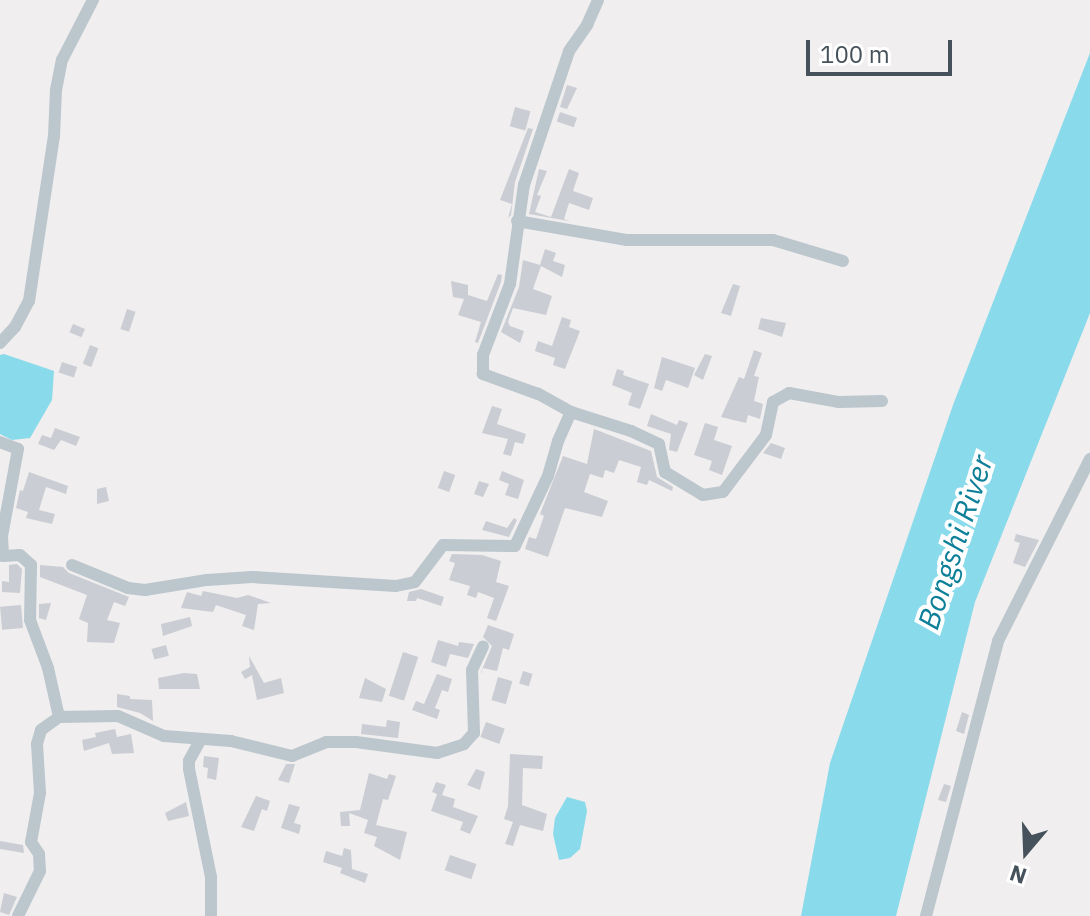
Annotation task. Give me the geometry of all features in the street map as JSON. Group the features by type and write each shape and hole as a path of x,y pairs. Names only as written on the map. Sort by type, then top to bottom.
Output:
{"street":[{"path":"0,343 15,327 29,301 62,60 93,0"},
{"path":"598,0 587,25 569,51 524,185 510,284 483,355 483,374 538,394 571,412 631,431 659,444 665,472 703,495 723,492 766,435 773,402 789,393 839,402 882,401"},
{"path":"517,221 627,240 773,240 843,261"},
{"path":"72,565 128,588 145,590 252,577 396,586 415,582 443,545 515,546 548,476 571,412"},
{"path":"0,442 18,449 2,536 2,556 20,555 31,565 30,620 48,668 59,717"},
{"path":"926,916 998,641 1090,459"},
{"path":"18,916 40,871 39,854 31,842 40,793 37,744 41,730 59,717 118,716 164,736 231,741 292,756 326,742 356,742 437,753 464,744 475,727 472,670 483,646"},
{"path":"201,739 189,761 189,769 211,877 211,916"}],"water":[{"name":"Bongshi River","path":"1090,53 1090,313 975,602 896,916 801,916 830,763 953,405"},
{"path":"0,355 54,371 52,400 30,438 12,440 0,434"},
{"path":"567,797 585,802 587,811 580,849 570,858 559,860 553,834 555,818"}],"building":[{"path":"567,85 577,88 567,109 560,107"},
{"path":"515,107 530,111 525,130 510,126"},
{"path":"560,112 577,118 574,127 557,121"},
{"path":"528,128 533,129 515,182 511,215 508,218 512,204 500,200"},
{"path":"539,169 547,171 537,195 541,196 535,212 551,217 569,169 579,173 573,191 593,198 589,210 569,203 564,219 569,221 529,214"},
{"path":"545,249 556,253 553,261 565,265 562,277 541,266 533,289 552,296 546,315 513,308 508,322 510,326 524,331 520,343 501,332 519,287 523,260 540,265"},
{"path":"498,274 502,275 501,282 478,343 475,342 481,322 458,315 464,299 453,297 451,281 468,285 468,295 487,301"},
{"path":"733,284 740,286 731,316 721,313"},
{"path":"127,309 136,312 129,332 121,329"},
{"path":"562,317 571,320 569,327 580,331 565,369 553,365 555,358 535,351 538,341 552,346"},
{"path":"761,318 786,323 782,337 758,329"},
{"path":"73,324 85,329 81,337 69,332"},
{"path":"90,345 98,348 91,367 83,364"},
{"path":"754,350 762,353 754,376 759,377 754,401 763,404 760,419 748,415 746,423 721,417 739,377 744,379"},
{"path":"705,354 712,356 703,380 694,375"},
{"path":"662,357 695,368 688,388 666,380 662,391 654,388"},
{"path":"62,362 77,367 74,377 59,372"},
{"path":"617,369 624,371 623,375 649,384 640,409 628,405 632,393 612,385"},
{"path":"492,406 502,409 497,424 526,434 523,444 515,442 511,456 503,454 508,439 482,433"},
{"path":"651,414 677,425 679,420 688,423 677,452 669,450 671,434 647,426"},
{"path":"705,423 718,427 714,440 732,446 722,475 709,470 712,461 694,455"},
{"path":"55,428 80,437 76,446 61,440 54,450 38,444 42,435 51,438"},
{"path":"594,429 651,451 657,477 673,487 672,491 649,480 647,485 637,482 641,467 619,460 614,473 605,470 603,478 590,474 584,492 608,501 602,517 565,508 548,557 525,549 529,537 536,539 544,516 540,514 563,456 587,464"},
{"path":"771,443 785,448 781,459 763,453"},
{"path":"444,471 455,475 449,492 438,488"},
{"path":"502,471 524,480 518,499 505,495 509,484 499,480"},
{"path":"29,472 68,486 66,494 46,487 39,510 55,514 52,524 26,518 28,512 16,508"},
{"path":"479,481 489,484 483,497 474,494"},
{"path":"106,487 109,501 97,504 97,489"},
{"path":"514,518 517,520 509,537 482,530 486,521 507,528"},
{"path":"1016,534 1039,540 1025,567 1013,563 1020,543 1014,541"},
{"path":"452,554 482,555 501,561 496,582 509,586 496,621 487,618 494,598 478,592 476,598 467,595 470,586 449,580 455,563 449,561"},
{"path":"17,564 22,569 20,593 2,592 2,581 9,582 9,565"},
{"path":"40,565 63,567 69,573 129,597 125,606 114,602 107,620 120,623 114,643 87,642 88,623 79,619 87,595 40,577"},
{"path":"421,589 444,597 441,606 417,598 416,601 407,601 409,592"},
{"path":"203,591 237,598 248,595 271,603 258,604 254,630 242,626 246,615 216,605 213,612 181,608 187,592 201,596"},
{"path":"51,603 46,620 39,618 39,604"},
{"path":"21,605 23,628 2,630 0,607"},
{"path":"190,617 192,626 163,636 161,624"},
{"path":"488,625 514,634 509,650 503,648 497,671 483,668 481,674 481,672 492,646 483,637"},
{"path":"438,640 458,646 459,642 474,644 468,658 450,654 446,667 431,662"},
{"path":"166,645 169,656 154,660 152,649"},
{"path":"403,652 418,657 404,701 389,696"},
{"path":"249,656 264,683 281,678 284,693 257,700 252,675 245,679 241,672 250,667"},
{"path":"523,671 533,674 529,686 519,683"},
{"path":"197,674 200,689 159,689 158,678"},
{"path":"437,674 452,679 448,692 442,690 435,708 440,710 437,719 412,710 416,701 424,704"},
{"path":"498,677 512,681 506,704 491,700"},
{"path":"365,678 386,689 382,702 359,698"},
{"path":"117,694 130,696 130,699 152,700 153,721 140,713 117,707"},
{"path":"962,712 969,715 964,734 956,731"},
{"path":"387,720 400,722 398,738 361,734 362,724 386,727"},
{"path":"486,722 505,729 499,744 481,737"},
{"path":"115,729 117,737 131,734 134,753 112,754 109,743 84,751 82,740 96,737 95,733"},
{"path":"510,754 543,756 542,769 523,768 522,805 547,814 543,831 520,825 513,846 505,844 513,822 504,819 508,806"},
{"path":"204,756 219,758 216,780 207,778 208,768 203,767"},
{"path":"286,764 295,764 289,783 278,780"},
{"path":"476,769 485,772 480,790 467,785"},
{"path":"369,773 387,779 389,774 396,776 388,800 383,799 376,825 407,832 400,860 374,846 377,837 364,833 368,820 349,813 350,826 341,826 340,812 360,810"},
{"path":"436,782 446,785 442,795 455,799 453,807 478,816 470,834 460,830 463,822 431,811 437,794 432,792"},
{"path":"944,784 951,786 946,802 938,800"},
{"path":"256,796 270,801 267,811 262,809 254,831 241,827"},
{"path":"186,802 189,816 168,821 165,813"},
{"path":"289,804 300,807 294,823 301,825 299,834 281,828"},
{"path":"0,841 23,845 24,853 0,849"},
{"path":"344,848 351,850 352,869 368,874 365,883 340,873 342,868 323,862 326,851 342,856"},
{"path":"450,855 476,864 471,879 445,870"},
{"path":"4,893 17,897 9,915 0,912"}]}
